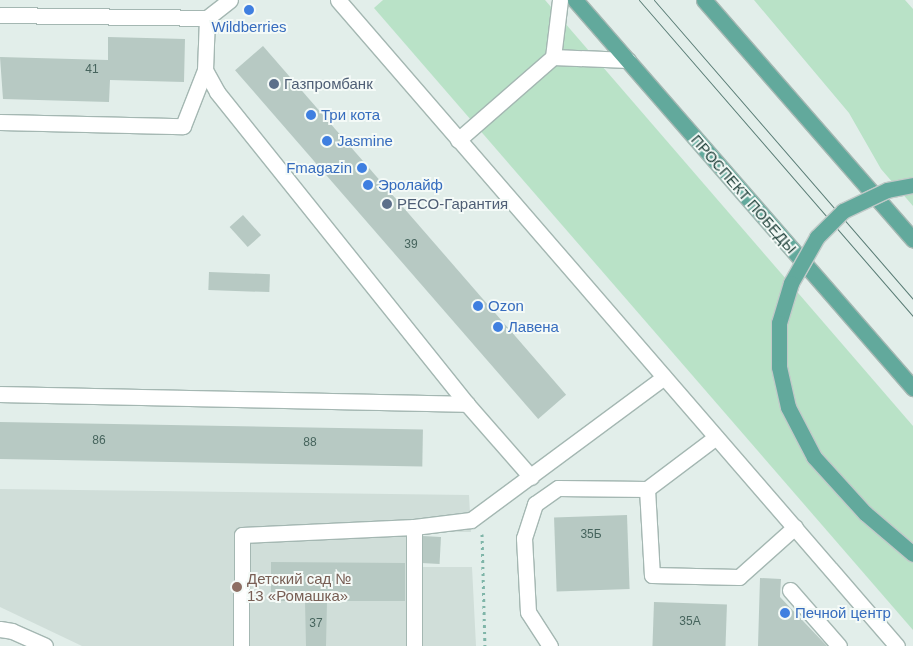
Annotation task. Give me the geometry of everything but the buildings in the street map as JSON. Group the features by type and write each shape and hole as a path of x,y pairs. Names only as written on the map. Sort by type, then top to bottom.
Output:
{"main road":[{"name":"ПРОСПЕКТ ПОБЕДЫ","path":"575,0 913,388"},
{"path":"704,0 913,240"},
{"path":"913,185 887,190 843,211 817,237 791,283 779,323 779,358 788,407 814,457 865,513 913,554"}],"lane":[{"path":"0,15 38,8 207,18 230,0"},
{"path":"338,0 897,646"},
{"path":"458,140 553,57 560,0"},
{"path":"0,122 183,126 205,70 207,18"},
{"path":"553,57 628,60"},
{"path":"205,70 218,92 467,404 531,477"},
{"path":"241,646 242,535 414,528 471,520 482,514 664,377"},
{"path":"0,394 467,404"},
{"path":"550,646 528,612 524,538 535,504 558,488 647,489 716,437"},
{"path":"647,489 652,575 739,578 795,527"},
{"path":"414,528 414,646"},
{"path":"790,590 839,646"},
{"path":"0,630 12,631 45,646"}],"path":[{"path":"482,514 485,646"}],"shaded area":[{"name":"Детский сад № 13 «Ромашка»","path":"0,489 469,495 471,532 419,532 420,567 472,567 476,646 82,646 0,607"}],"green space":[{"path":"383,0 545,0 913,426 913,630 374,8"},
{"path":"754,0 905,0 913,9 913,206 881,169 849,113"}],"tram line":[{"path":"639,0 913,316"},
{"path":"654,0 913,299"}],"place":[{"name":"Wildberries","path":"249,10"},
{"name":"Газпромбанк","path":"274,84"},
{"name":"Три кота","path":"311,115"},
{"name":"Jasmine","path":"327,141"},
{"name":"Fmagazin","path":"362,168"},
{"name":"Эролайф","path":"368,185"},
{"name":"РЕСО-Гарантия","path":"387,204"},
{"name":"Ozon","path":"478,306"},
{"name":"Лавена","path":"498,327"},
{"name":"Детский сад № 13 «Ромашка»","path":"237,587"},
{"name":"Печной центр","path":"785,613"}]}
